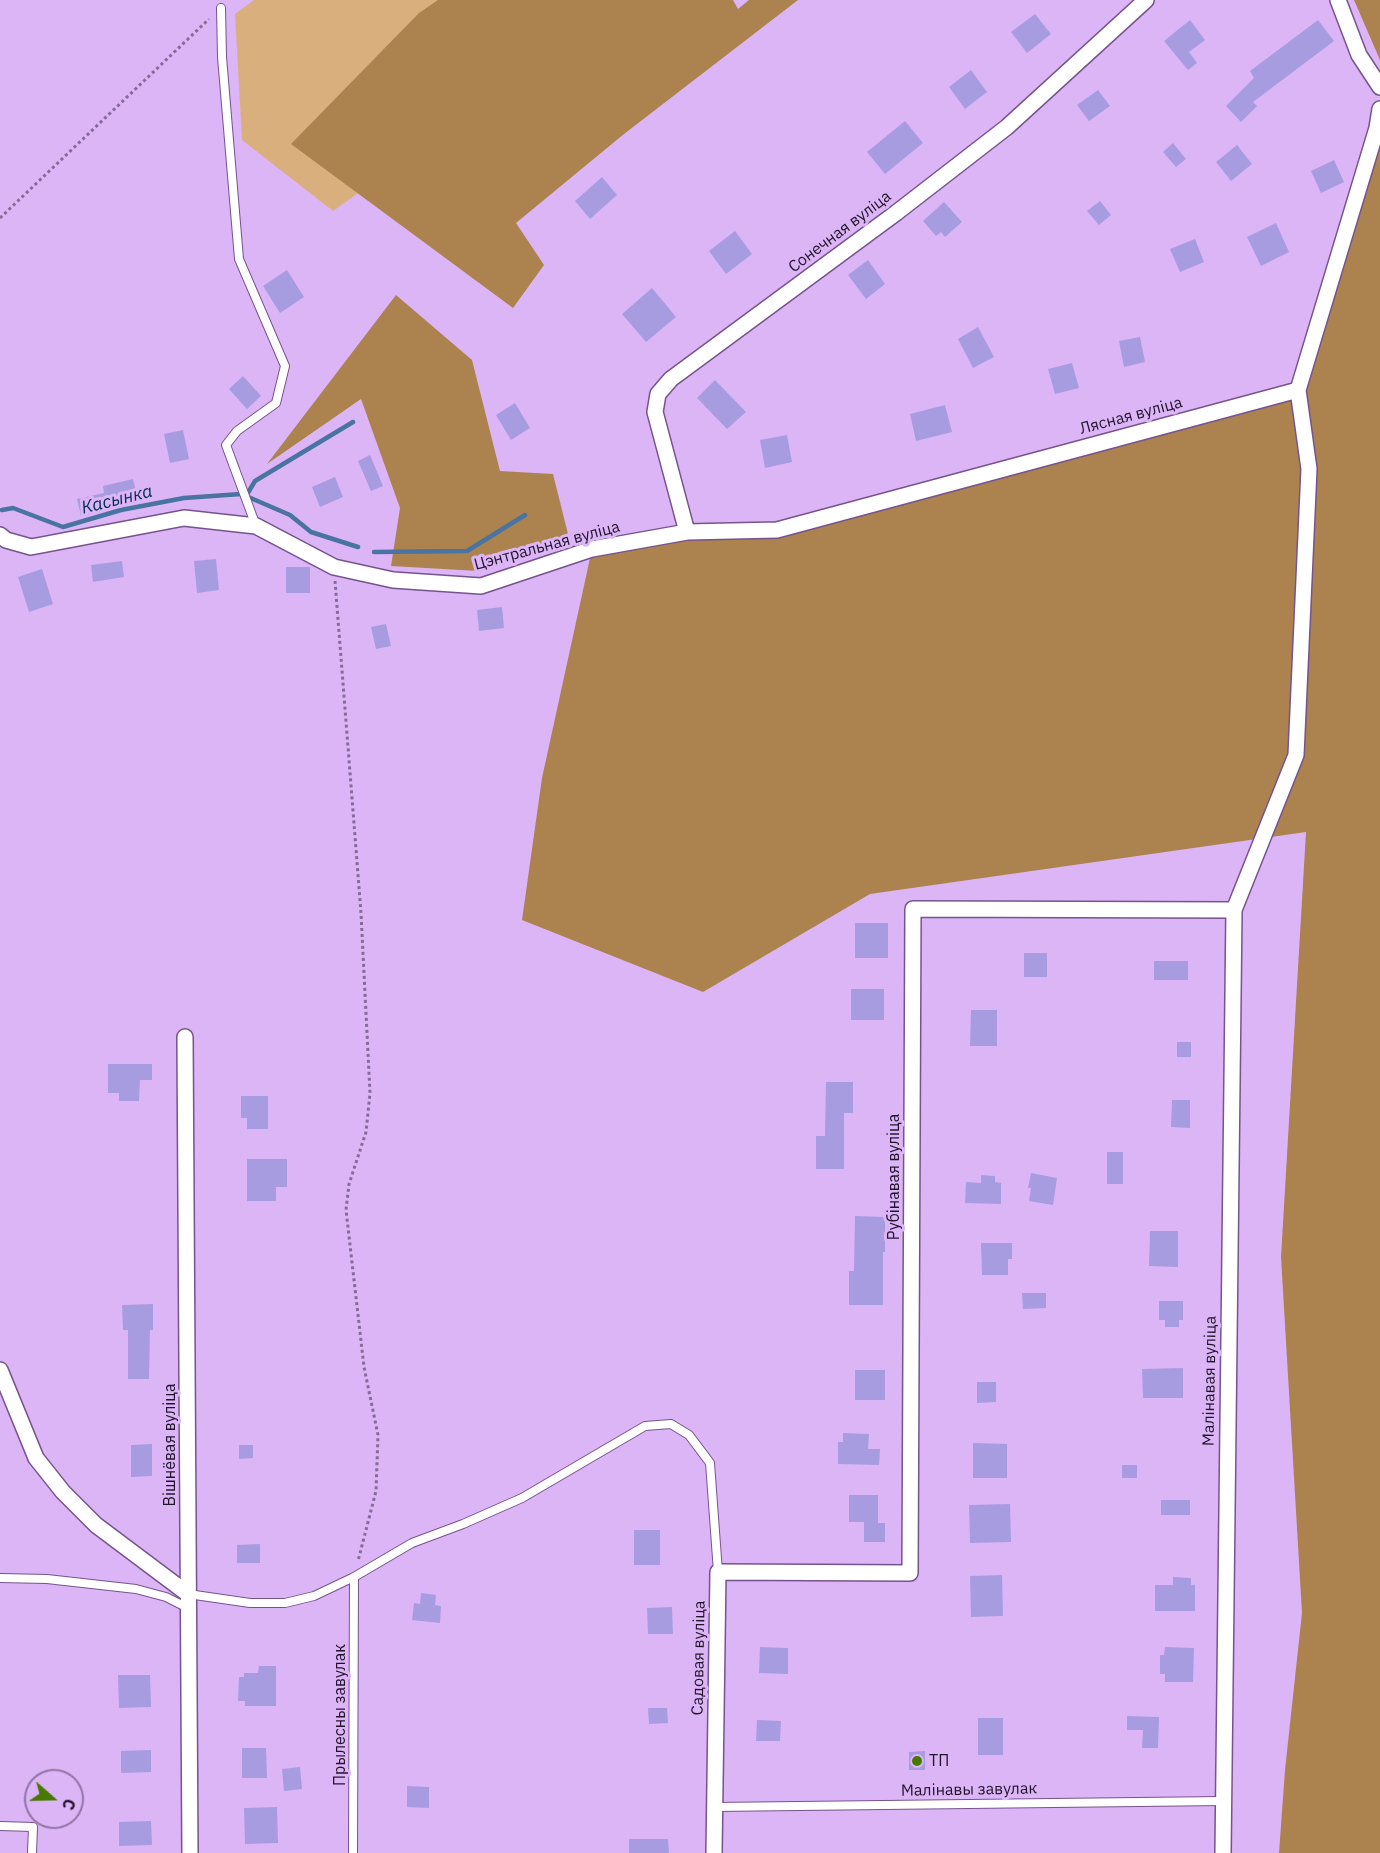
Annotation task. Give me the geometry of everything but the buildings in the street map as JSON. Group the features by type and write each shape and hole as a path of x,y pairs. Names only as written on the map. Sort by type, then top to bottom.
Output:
{"street":[{"name":"Сонечная вуліца","path":"687,532 655,412 658,394 671,379 896,213 1007,127 1146,0"},
{"path":"1338,0 1359,55 1380,87"},
{"path":"1234,910 1296,755 1309,469 1298,390 1377,128 1380,109"},
{"name":"Лясная вуліца","path":"687,532 777,530 1298,390"},
{"name":"Цэнтральная вуліца","path":"0,535 6,540 31,547 184,518 255,526 334,567 393,580 481,586 592,549 687,532"},
{"name":"Рубінавая вуліца","path":"718,1572 910,1573 914,909 1234,910"},
{"name":"Малінавая вуліца","path":"1223,1853 1234,910"},
{"name":"Вішнёвая вуліца","path":"185,1037 190,1853"},
{"path":"0,1370 36,1458 63,1492 96,1525 188,1601"},
{"name":"Садовая вуліца","path":"714,1853 718,1572"}],"lane":[{"path":"221,8 222,57 239,259 285,366 276,403 237,431 225,445 255,526"},
{"name":"Садовая вуліца","path":"354,1577 412,1543 522,1498 645,1426 671,1424 689,1435 710,1463 718,1572"},
{"path":"0,1578 136,1589 188,1601 285,1603 314,1596 354,1577"},
{"name":"Прылесны завулак","path":"352,1853 354,1577"},
{"name":"Малінавы завулак","path":"714,1807 1223,1801"},
{"path":"0,1826 33,1827 32,1853"}],"path":[{"path":"0,218 221,8"},
{"path":"334,567 361,913 370,1093 366,1132 350,1184 346,1210 364,1368 378,1435 376,1491 354,1577"}],"shaded area":[{"path":"254,0 473,0 523,75 333,211 242,140 235,14"},
{"path":"438,0 733,0 738,9 749,0 798,0 624,134 516,223 544,265 513,308 291,144 419,13"},
{"path":"1354,0 1380,0 1380,60"},
{"path":"1380,119 1380,1853 1279,1853 1285,1770 1302,1613 1281,1257 1306,832 870,894 703,992 522,920 542,778 592,549 777,530 1298,390"},
{"path":"396,295 472,360 500,471 553,474 569,538 478,571 391,566 400,508 361,399 267,464"}],"waterway":[{"name":"Касынка","path":"353,422 255,481 246,496 290,515 311,532 358,547"},
{"name":"Касынка","path":"2,510 13,508 63,527 121,510 184,498 241,494"},
{"path":"374,552 467,551 525,515"}],"place":[{"name":"ТП","path":"917,1761"}]}
